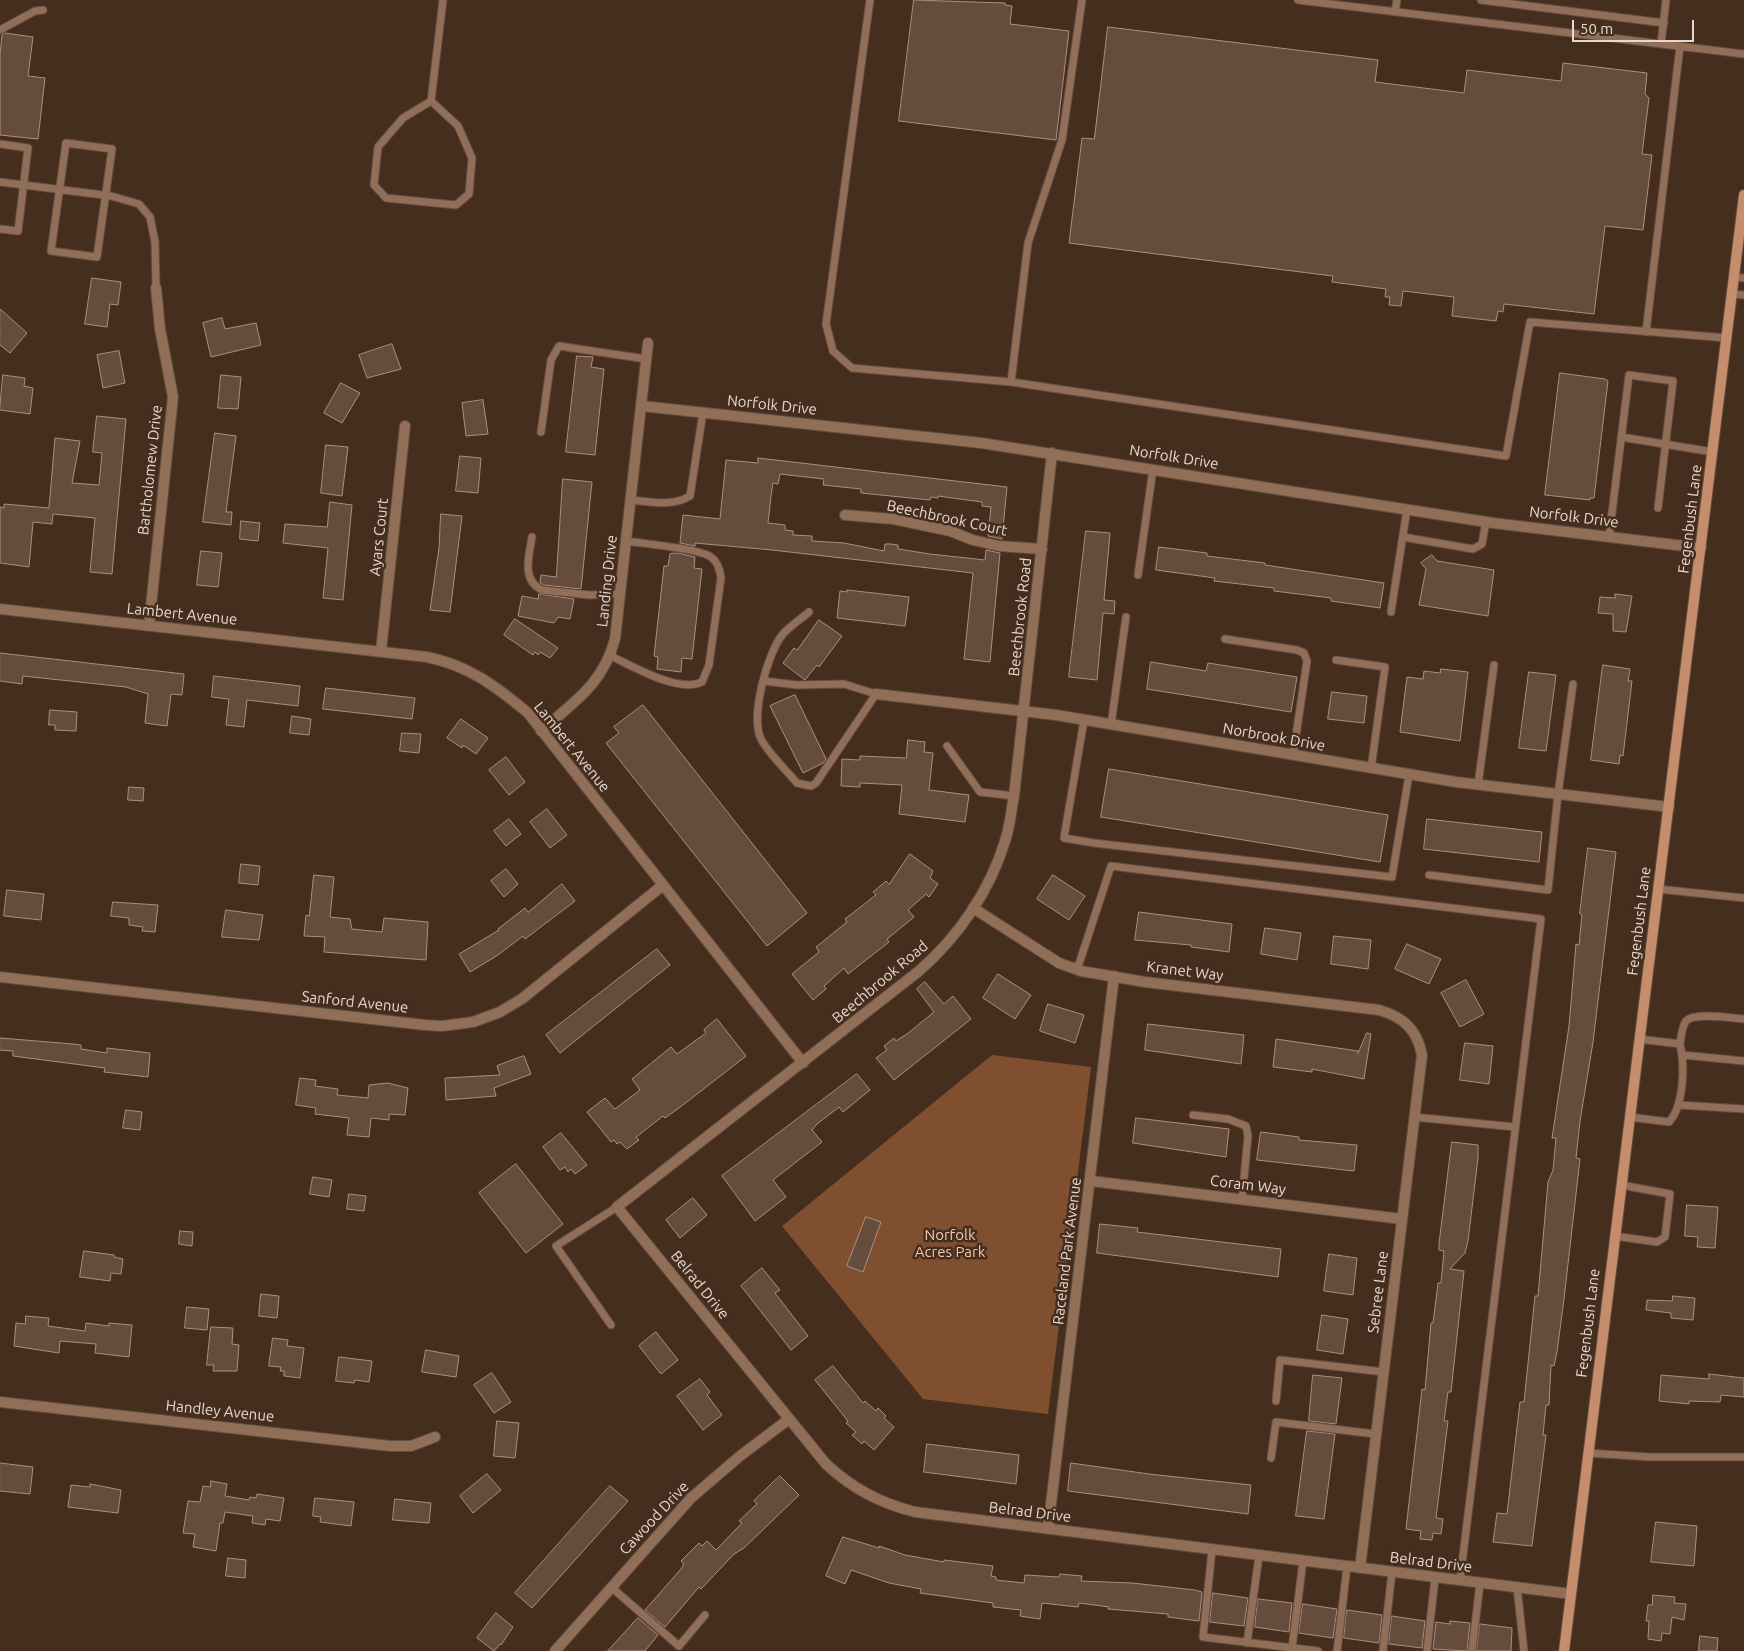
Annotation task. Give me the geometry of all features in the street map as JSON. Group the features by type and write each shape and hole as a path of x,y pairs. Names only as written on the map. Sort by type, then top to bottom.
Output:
{"main road":[{"name":"Fegenbush Lane","path":"1564,1651 1732,294 1739,277 1744,195"}],"street":[{"name":"Bartholomew Drive","path":"149,625 172,397 160,329 156,288"},
{"name":"Landing Drive","path":"541,731 596,682 611,656 615,639 648,343"},
{"name":"Norfolk Drive","path":"642,406 1052,453 1486,521 1701,548"},
{"name":"Ayars Court","path":"381,651 405,426"},
{"name":"Beechbrook Road","path":"617,1207 804,1063 935,957 957,932 987,884 1005,841 1014,796 1025,711 1052,453"},
{"name":"Beechbrook Court","path":"845,515 893,519 950,531 973,540 999,546 1042,549"},
{"name":"Lambert Avenue","path":"0,609 381,651 442,660 476,674 501,690 528,713 804,1063"},
{"name":"Norbrook Drive","path":"876,694 1025,711 1478,785 1669,808"},
{"name":"Sanford Avenue","path":"0,977 425,1025 455,1025 485,1019 523,998 662,885"},
{"name":"Kranet Way","path":"973,908 1059,963 1077,970 1379,1010 1396,1015 1407,1024"},
{"name":"Raceland Park Avenue","path":"1048,1529 1114,976"},
{"name":"Sebree Lane","path":"1360,1568 1422,1055 1418,1038 1407,1024"},
{"name":"Coram Way","path":"1091,1181 1402,1219"},
{"name":"Belrad Drive","path":"617,1207 816,1453 841,1478 858,1490 888,1505 915,1512 1571,1594"},
{"name":"Handley Avenue","path":"0,1402 390,1446 411,1446 435,1436"},
{"name":"Cawood Drive","path":"555,1651 691,1498 733,1462 789,1419"}],"lane":[{"path":"431,101 443,0"},
{"path":"870,0 826,324 834,351 852,368 1010,382 1506,456 1530,322 1727,338"},
{"path":"1010,382 1028,243 1062,140 1082,0"},
{"path":"1298,0 1744,54"},
{"path":"1395,12 1397,0"},
{"path":"1480,0 1664,23"},
{"path":"1661,44 1666,0"},
{"path":"0,30 35,11 43,10"},
{"path":"1646,332 1680,46"},
{"path":"431,101 458,126 472,158 469,194 456,205 386,198 374,185 378,147 403,118 431,101"},
{"path":"66,143 112,149 97,257 51,251 60,190 66,143"},
{"path":"0,144 28,148 18,231 0,229"},
{"path":"0,182 106,195 139,204 150,218 155,242 156,288"},
{"path":"1732,294 1744,295"},
{"path":"540,432 551,360 559,346 646,359"},
{"path":"1609,537 1629,375 1673,381 1658,508"},
{"path":"631,500 663,504 680,502 690,496 703,412"},
{"path":"1621,437 1713,452"},
{"path":"1138,575 1153,469"},
{"path":"1391,612 1407,509"},
{"path":"1403,537 1474,548 1482,544 1486,521"},
{"path":"532,536 528,571 529,579 535,587 542,590 589,595 620,594"},
{"path":"611,656 659,678 686,685 696,685 702,682 706,676 721,578 720,570 712,558 695,552 626,541"},
{"path":"764,680 797,685 844,684 876,694 816,783 804,786 798,783 761,740 757,725 764,680 768,659 783,634 809,612"},
{"path":"1111,725 1126,617"},
{"path":"1224,639 1297,650 1304,653 1307,661 1293,756"},
{"path":"1336,660 1385,667 1371,769"},
{"path":"1478,785 1494,665"},
{"path":"1429,875 1548,890 1558,794 1563,770 1573,684"},
{"path":"1084,720 1064,838 1392,877 1409,775"},
{"path":"947,746 980,792 1014,796"},
{"path":"1077,970 1111,866 1541,919 1460,1580"},
{"path":"1658,890 1744,898"},
{"path":"1630,1117 1669,1122 1677,1114 1683,1055 1680,1044 1684,1024 1687,1020 1696,1016 1744,1019"},
{"path":"1639,1039 1680,1044"},
{"path":"1683,1055 1744,1061"},
{"path":"1679,1105 1744,1109"},
{"path":"1193,1115 1228,1119 1246,1126 1248,1136 1242,1199"},
{"path":"1414,1117 1515,1127"},
{"path":"1614,1236 1657,1242 1665,1236 1668,1215 1670,1194 1621,1185"},
{"path":"611,1325 556,1246 617,1207"},
{"path":"1276,1401 1280,1360 1384,1372"},
{"path":"1271,1458 1276,1422 1376,1434"},
{"path":"1588,1453 1650,1457 1744,1458"},
{"path":"1212,1550 1203,1637 1318,1651"},
{"path":"1247,1643 1259,1556"},
{"path":"1292,1648 1303,1561"},
{"path":"1337,1651 1347,1567"},
{"path":"1383,1651 1392,1572"},
{"path":"1427,1651 1435,1578"},
{"path":"1472,1651 1480,1583"},
{"path":"611,1587 679,1646 705,1615"},
{"path":"1517,1587 1524,1651"}],"green space":[{"name":"Norfolk Acres Park","path":"992,1055 1091,1067 1048,1414 923,1399 782,1226"}],"building":[{"path":"914,0 1005,3 1005,5 1012,6 1010,24 1069,31 1056,140 899,121"},
{"path":"1108,27 1378,60 1375,82 1464,93 1467,70 1561,81 1563,63 1647,73 1645,94 1649,98 1642,154 1652,155 1643,230 1605,226 1594,314 1504,304 1503,312 1498,311 1496,321 1452,316 1454,297 1403,291 1401,306 1389,305 1390,297 1385,297 1386,289 1332,282 1333,276 1069,243 1082,138 1094,139"},
{"path":"5,33 33,37 28,76 45,78 38,139 0,135 0,55 2,35"},
{"path":"92,278 121,282 118,305 110,304 107,327 85,324"},
{"path":"0,309 27,333 10,353 0,345"},
{"path":"222,318 225,329 256,323 261,345 211,357 203,323"},
{"path":"392,344 401,369 367,378 359,355"},
{"path":"119,351 125,383 103,388 97,355"},
{"path":"577,356 593,357 591,367 604,369 595,455 566,452"},
{"path":"1560,373 1608,381 1594,498 1590,498 1590,500 1545,495"},
{"path":"3,375 25,378 24,386 33,388 30,414 0,410"},
{"path":"221,375 241,377 238,409 218,408"},
{"path":"341,383 360,393 342,423 324,413"},
{"path":"483,400 488,434 466,436 462,403"},
{"path":"97,416 126,419 112,574 90,572 95,518 53,514 52,524 33,522 29,567 0,563 0,507 4,508 4,504 49,508 55,438 80,441 72,483 99,485 102,453 93,452"},
{"path":"215,433 236,436 226,512 232,512 231,525 203,522"},
{"path":"326,445 348,447 342,496 321,493"},
{"path":"460,456 481,458 478,493 456,491"},
{"path":"758,458 1007,487 1002,539 988,536 991,507 982,506 982,502 938,496 938,498 931,497 930,500 861,493 861,489 823,485 824,479 780,474 778,484 773,483 768,523 785,525 785,530 793,531 793,535 812,536 812,541 844,543 884,551 885,544 891,544 898,545 898,549 985,560 986,550 1000,553 990,662 964,659 973,573 772,550 695,543 695,546 680,543 683,515 720,519 726,460 758,463"},
{"path":"563,479 592,482 581,589 540,583 541,575 556,577"},
{"path":"330,502 352,505 343,600 323,598 328,548 283,543 285,524 327,527"},
{"path":"441,514 462,516 450,612 430,610 439,548"},
{"path":"241,521 260,523 258,541 240,539"},
{"path":"1086,531 1110,533 1104,600 1115,601 1114,614 1103,613 1097,680 1069,677"},
{"path":"1159,547 1207,553 1207,556 1265,563 1265,565 1384,583 1380,608 1331,601 1331,598 1274,591 1274,588 1214,581 1215,578 1156,570"},
{"path":"201,551 222,553 218,587 197,585"},
{"path":"678,553 695,557 694,568 702,569 692,659 682,658 681,672 657,669 658,657 654,656 664,566 668,566 670,554"},
{"path":"1432,555 1437,561 1494,570 1488,616 1419,605 1426,569 1421,563"},
{"path":"847,590 909,597 905,626 837,618 840,591 847,592"},
{"path":"539,594 574,599 570,619 558,617 554,623 518,616 522,596 538,599"},
{"path":"1615,594 1632,596 1626,632 1613,631 1613,614 1598,613 1600,597 1615,598"},
{"path":"515,619 558,648 550,658 540,652 538,655 535,652 533,655 504,635"},
{"path":"819,620 842,636 819,667 817,665 805,680 783,663 794,648 797,650"},
{"path":"0,653 184,674 182,695 171,694 167,726 145,723 148,694 126,687 23,676 22,684 0,681"},
{"path":"1151,662 1206,671 1208,663 1297,677 1291,712 1147,689"},
{"path":"1603,665 1630,669 1628,681 1632,681 1623,756 1620,755 1619,764 1591,760"},
{"path":"1441,669 1468,672 1460,741 1400,732 1407,677 1423,679 1424,671 1440,673"},
{"path":"1529,672 1556,675 1546,751 1519,748"},
{"path":"214,676 300,686 298,706 247,700 244,727 226,725 229,699 212,697"},
{"path":"326,688 415,698 412,719 323,709"},
{"path":"1332,692 1367,696 1364,723 1328,719"},
{"path":"795,695 826,759 823,763 803,773 770,706"},
{"path":"643,705 807,913 767,946 606,743 619,733 614,727"},
{"path":"50,710 77,712 76,731 55,730 55,725 49,725"},
{"path":"292,716 311,719 309,735 290,733"},
{"path":"461,719 488,738 476,754 463,745 462,748 447,738"},
{"path":"402,733 421,734 419,753 400,751"},
{"path":"908,740 925,742 924,752 933,753 929,790 969,795 965,822 899,814 902,785 860,783 860,787 841,786 842,759 860,760 860,756 906,758"},
{"path":"506,757 525,782 509,795 489,770"},
{"path":"1109,769 1388,815 1380,862 1101,817"},
{"path":"129,787 144,788 143,801 128,800"},
{"path":"547,809 567,835 550,848 530,822"},
{"path":"509,819 521,834 506,846 494,831"},
{"path":"1427,819 1542,832 1539,862 1424,849"},
{"path":"1588,848 1616,852 1593,1042 1580,1121 1576,1158 1580,1159 1557,1352 1554,1366 1551,1365 1549,1405 1546,1405 1543,1435 1546,1435 1532,1546 1493,1542 1497,1513 1507,1514 1520,1402 1524,1402 1535,1296 1538,1296 1548,1182 1553,1170 1556,1138 1552,1138 1569,1026 1576,944 1579,945 1582,915 1580,914"},
{"path":"910,854 933,871 930,878 938,884 929,897 926,894 908,910 914,917 887,939 889,942 848,974 844,968 824,986 826,989 813,1000 792,974 819,952 816,947 847,922 845,919 876,895 873,892 886,881 889,884"},
{"path":"241,864 260,866 258,885 239,883"},
{"path":"506,869 518,884 504,897 491,881"},
{"path":"314,875 334,877 330,917 350,919 352,929 382,932 384,918 428,922 426,960 324,952 325,937 304,936 306,915 309,916"},
{"path":"1053,875 1085,896 1069,920 1037,899"},
{"path":"562,884 575,901 525,939 523,936 498,955 470,972 459,954 499,930 525,908 528,912"},
{"path":"7,890 44,894 41,920 4,916"},
{"path":"113,902 158,905 155,932 142,931 143,927 129,925 129,918 111,916"},
{"path":"226,910 263,915 259,940 222,937"},
{"path":"1139,912 1232,924 1229,952 1191,947 1191,945 1135,940"},
{"path":"1265,928 1301,933 1297,960 1261,954"},
{"path":"1334,936 1371,940 1368,969 1331,964"},
{"path":"1407,944 1441,959 1429,984 1395,969"},
{"path":"657,949 670,965 560,1053 546,1035"},
{"path":"998,974 1031,995 1015,1019 983,998"},
{"path":"1466,980 1484,1014 1460,1027 1441,993"},
{"path":"925,982 944,1004 953,996 971,1019 894,1080 876,1058 887,1050 884,1046 894,1038 896,1041 907,1034 934,1012 917,989"},
{"path":"1048,1004 1084,1015 1075,1043 1040,1031"},
{"path":"717,1019 746,1056 679,1108 665,1118 663,1116 636,1137 639,1140 627,1149 620,1142 617,1144 614,1140 611,1142 587,1112 605,1098 615,1109 640,1090 632,1079 671,1047 677,1054 706,1033 704,1030"},
{"path":"1148,1024 1244,1035 1241,1064 1145,1050"},
{"path":"1367,1033 1371,1034 1364,1079 1312,1069 1312,1072 1273,1067 1276,1039 1358,1051 1358,1053"},
{"path":"0,1038 81,1045 81,1049 107,1053 107,1048 150,1053 148,1077 104,1072 105,1068 13,1056 13,1051 0,1050"},
{"path":"1465,1043 1493,1046 1489,1084 1460,1080"},
{"path":"524,1056 531,1074 494,1088 496,1096 446,1100 445,1078 500,1075 497,1066"},
{"path":"857,1074 870,1090 843,1112 839,1107 817,1124 812,1130 822,1142 773,1180 786,1197 755,1221 722,1176"},
{"path":"300,1078 316,1080 315,1086 338,1089 337,1095 368,1098 369,1085 388,1083 408,1088 405,1115 389,1114 389,1120 371,1118 369,1137 347,1135 349,1118 315,1114 316,1108 296,1105"},
{"path":"126,1110 142,1112 140,1130 123,1128"},
{"path":"1136,1118 1229,1129 1226,1157 1133,1143"},
{"path":"1261,1132 1299,1137 1299,1140 1357,1145 1354,1171 1257,1160"},
{"path":"561,1133 587,1165 575,1174 571,1169 568,1172 565,1167 560,1170 543,1147"},
{"path":"1452,1142 1478,1145 1478,1158 1465,1253 1450,1269 1464,1271 1451,1392 1448,1392 1444,1421 1448,1421 1436,1518 1443,1519 1441,1534 1433,1533 1432,1540 1420,1539 1421,1531 1406,1529 1422,1389 1425,1390 1431,1323 1433,1323 1438,1283 1441,1283 1444,1251 1439,1250 1439,1244"},
{"path":"516,1164 563,1224 526,1253 479,1193"},
{"path":"313,1177 332,1180 329,1197 310,1194"},
{"path":"349,1194 366,1196 364,1211 347,1209"},
{"path":"693,1198 707,1215 680,1238 666,1220"},
{"path":"1687,1205 1718,1207 1715,1248 1697,1247 1698,1237 1685,1236"},
{"path":"866,1217 881,1222 863,1272 847,1266"},
{"path":"1100,1224 1138,1228 1137,1232 1281,1249 1278,1277 1097,1253"},
{"path":"180,1231 193,1232 192,1246 179,1244"},
{"path":"84,1251 114,1255 114,1257 123,1259 121,1274 111,1273 110,1281 80,1277"},
{"path":"1329,1254 1357,1258 1353,1295 1324,1291"},
{"path":"762,1268 780,1290 775,1293 808,1336 791,1350 741,1286"},
{"path":"261,1294 279,1296 277,1318 259,1316"},
{"path":"1673,1296 1695,1298 1693,1320 1671,1318 1671,1313 1646,1310 1647,1300 1672,1301"},
{"path":"187,1307 209,1309 207,1330 185,1328"},
{"path":"1322,1315 1348,1319 1343,1354 1317,1350"},
{"path":"26,1316 49,1318 48,1326 85,1331 86,1323 109,1326 109,1323 132,1325 129,1357 95,1353 96,1344 60,1341 59,1353 14,1346 16,1323 25,1324"},
{"path":"211,1327 233,1328 232,1344 239,1345 237,1371 213,1371 214,1365 207,1365"},
{"path":"656,1332 678,1360 661,1374 639,1346"},
{"path":"273,1338 288,1340 287,1346 304,1348 300,1378 284,1376 284,1371 280,1371 281,1367 269,1366"},
{"path":"426,1350 459,1356 456,1377 422,1372"},
{"path":"339,1357 372,1361 369,1382 355,1380 354,1383 336,1381"},
{"path":"833,1366 863,1403 865,1401 876,1411 878,1408 886,1416 884,1418 894,1427 874,1450 864,1441 862,1444 852,1435 856,1432 846,1423 848,1421 815,1380"},
{"path":"492,1373 511,1402 494,1413 474,1385"},
{"path":"1709,1374 1744,1378 1744,1397 1721,1395 1720,1402 1689,1401 1689,1404 1659,1401 1661,1375 1709,1379"},
{"path":"1313,1375 1342,1378 1336,1424 1309,1421"},
{"path":"700,1379 710,1392 707,1395 722,1415 703,1430 677,1396"},
{"path":"497,1421 519,1423 515,1458 494,1456"},
{"path":"1307,1431 1335,1434 1324,1519 1296,1516"},
{"path":"927,1444 1019,1455 1016,1484 924,1472"},
{"path":"0,1463 33,1467 30,1494 0,1491"},
{"path":"1071,1463 1251,1485 1248,1514 1068,1491"},
{"path":"487,1474 501,1490 473,1513 460,1496"},
{"path":"780,1476 799,1495 744,1548 734,1554 701,1589 699,1587 665,1627 645,1610 681,1569 684,1564 681,1561 699,1543 702,1546 707,1541 716,1550 742,1523 739,1521 757,1504 754,1501"},
{"path":"211,1481 227,1484 225,1496 249,1500 250,1497 256,1498 257,1494 284,1498 280,1521 266,1519 265,1525 252,1523 253,1516 225,1512 223,1523 220,1523 216,1551 193,1547 195,1534 183,1533 188,1501 200,1502 203,1486 210,1487"},
{"path":"90,1484 121,1490 118,1513 68,1507 71,1485 90,1487"},
{"path":"610,1486 628,1501 532,1608 515,1593"},
{"path":"315,1498 354,1502 351,1526 320,1522 321,1517 313,1516"},
{"path":"395,1499 431,1503 429,1523 393,1520"},
{"path":"1656,1522 1697,1526 1694,1566 1651,1562"},
{"path":"843,1537 905,1555 944,1562 944,1560 993,1566 991,1576 996,1577 996,1580 1024,1583 1025,1575 1059,1577 1060,1574 1082,1576 1081,1581 1132,1583 1195,1590 1202,1592 1199,1621 1168,1617 1168,1614 1108,1609 1109,1607 1079,1603 1078,1607 1042,1603 1040,1619 1020,1616 1021,1610 993,1607 993,1603 920,1593 921,1589 889,1583 851,1570 845,1584 826,1576"},
{"path":"228,1558 246,1560 245,1578 226,1576"},
{"path":"1213,1593 1248,1598 1244,1626 1210,1622"},
{"path":"1653,1595 1675,1597 1674,1603 1686,1604 1684,1620 1672,1617 1670,1634 1662,1633 1661,1641 1648,1639 1649,1621 1646,1621 1648,1605 1652,1605"},
{"path":"1258,1599 1292,1603 1289,1632 1255,1627"},
{"path":"1303,1604 1337,1609 1333,1638 1299,1633"},
{"path":"1347,1610 1382,1615 1379,1643 1344,1638"},
{"path":"496,1613 513,1627 501,1645 494,1651 477,1638"},
{"path":"1392,1616 1425,1621 1422,1648 1389,1644"},
{"path":"638,1618 658,1635 645,1651 608,1651"},
{"path":"1450,1621 1470,1623 1467,1651 1433,1649 1436,1622 1450,1624"},
{"path":"1480,1624 1512,1628 1511,1651 1477,1651"},
{"path":"1700,1636 1718,1638 1717,1651 1699,1651"}]}
